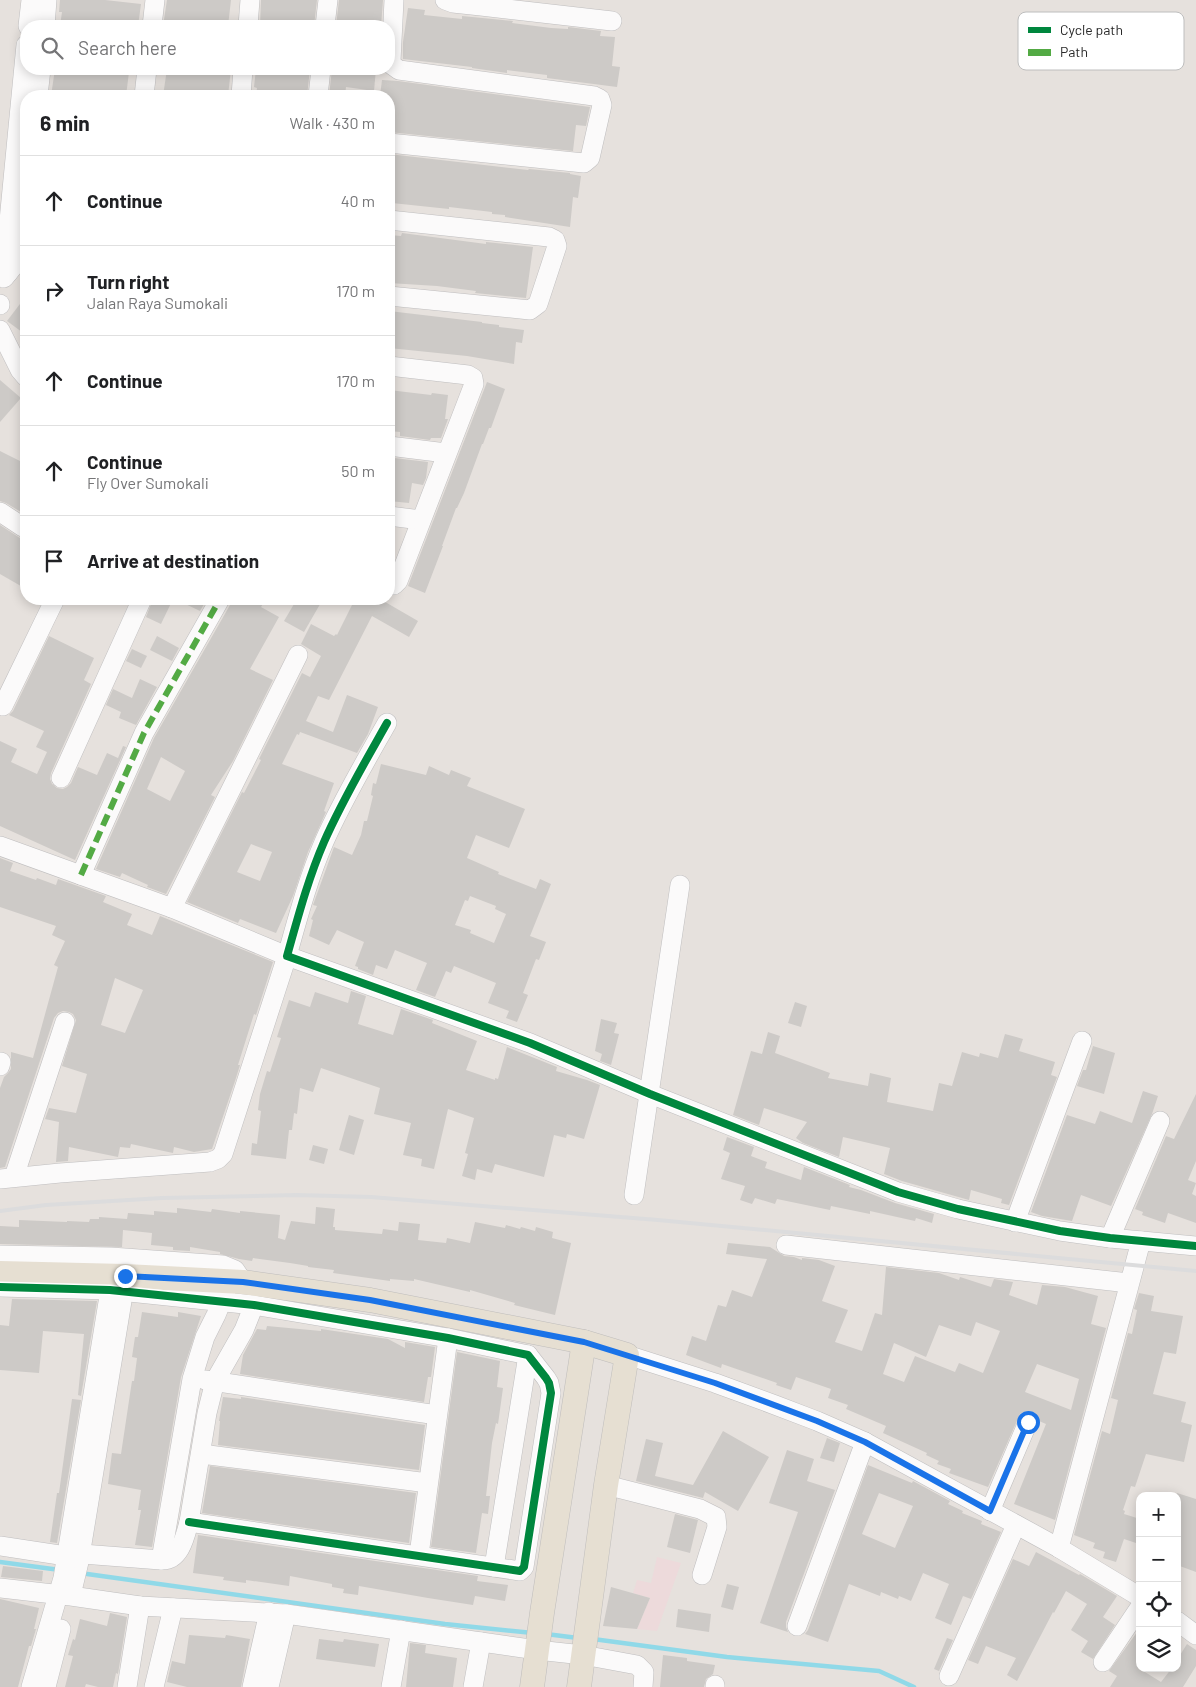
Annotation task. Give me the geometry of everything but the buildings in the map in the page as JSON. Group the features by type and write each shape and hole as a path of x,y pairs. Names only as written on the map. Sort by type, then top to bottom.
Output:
{"main road":[{"path":"0,1273 100,1275 370,1300 584,1342 627,1355 606,1485 579,1687"},
{"path":"532,1687 584,1342"}],"street":[{"path":"153,20 156,0"},
{"path":"248,20 250,0"},
{"path":"326,20 328,0"},
{"path":"393,20 394,0"},
{"path":"445,0 472,5 612,21"},
{"path":"395,67 399,70 594,96 600,99 602,105 590,158 584,164 395,144"},
{"path":"25,90 27,75"},
{"path":"33,75 37,90"},
{"path":"145,90 147,75"},
{"path":"241,90 242,75"},
{"path":"319,90 320,75"},
{"path":"4,278 18,255 20,183"},
{"path":"395,221 549,237 556,240 557,246 538,304 530,310 395,297"},
{"path":"0,330 20,370"},
{"path":"395,367 468,376 473,378 474,384 446,452 398,581 395,584"},
{"path":"395,447 446,452"},
{"path":"0,512 20,525"},
{"path":"395,517 421,520"},
{"path":"3,706 52,605"},
{"path":"60,778 139,605"},
{"path":"81,875 144,733 217,605"},
{"path":"172,908 298,656"},
{"path":"65,1022 7,1178 210,1162 220,1157 226,1144 287,956 308,883 323,844 354,781 387,723"},
{"path":"0,846 172,908 287,956 530,1043 650,1094 898,1192 958,1209 1015,1222 1110,1238 1196,1246"},
{"path":"634,1195 680,885"},
{"path":"1015,1222 1082,1041"},
{"path":"1110,1238 1160,1121"},
{"path":"1059,1548 1141,1241"},
{"path":"786,1245 1129,1283"},
{"path":"0,1255 111,1257 224,1265 235,1270 204,1337 192,1379 161,1560"},
{"path":"0,1287 117,1291 228,1286 254,1305 448,1338 519,1353 546,1378 549,1384 551,1393 523,1569 520,1571 190,1522"},
{"path":"46,1687 69,1570 117,1291"},
{"path":"0,1588 69,1570 161,1560 168,1561 172,1558 184,1538 190,1522 207,1413 215,1381 244,1330 254,1305"},
{"path":"494,1567 519,1353 514,1328"},
{"path":"418,1555 448,1338"},
{"path":"627,1355 775,1404 865,1442 1059,1548 1136,1595"},
{"path":"192,1379 437,1415"},
{"path":"990,1511 1028,1422"},
{"path":"797,1626 865,1442"},
{"path":"201,1454 428,1483"},
{"path":"606,1485 700,1509 716,1517 717,1526 702,1575"},
{"path":"948,1676 1016,1525"},
{"path":"0,1546 69,1570 140,1606 278,1613 481,1642 539,1632 585,1638 637,1665 644,1672 643,1687"},
{"path":"31,1687 69,1570"},
{"path":"133,1686 140,1606"},
{"path":"154,1687 173,1608"},
{"path":"252,1687 278,1613"},
{"path":"269,1687 278,1613"},
{"path":"1103,1662 1136,1613"},
{"path":"1181,1624 1196,1635"},
{"path":"391,1687 401,1630"},
{"path":"473,1687 481,1642"}],"shaded area":[{"path":"657,1557 681,1563 657,1631 637,1629 650,1598 633,1593 637,1580 651,1583"}],"waterway":[{"path":"0,1562 60,1570"},
{"path":"80,1573 445,1624 533,1633"},
{"path":"546,1634 578,1638"},
{"path":"593,1639 727,1657 879,1671 914,1687"}],"railway":[{"path":"0,1211 46,1205 162,1198 297,1195 371,1197 658,1220 1196,1271"}],"marked path":[{"path":"81,875 144,733 217,605"}],"cycle path":[{"path":"387,723 346,797 324,842 308,884 287,956 530,1043 650,1094 898,1192 958,1209 1060,1231 1196,1246"},
{"path":"0,1287 110,1290 254,1305 448,1338 528,1355 549,1383 551,1393 524,1567 520,1571 189,1522"}],"route":[{"path":"125,1276 243,1282 370,1300 584,1342 715,1383 817,1421 865,1442 990,1511 1028,1422"}]}
